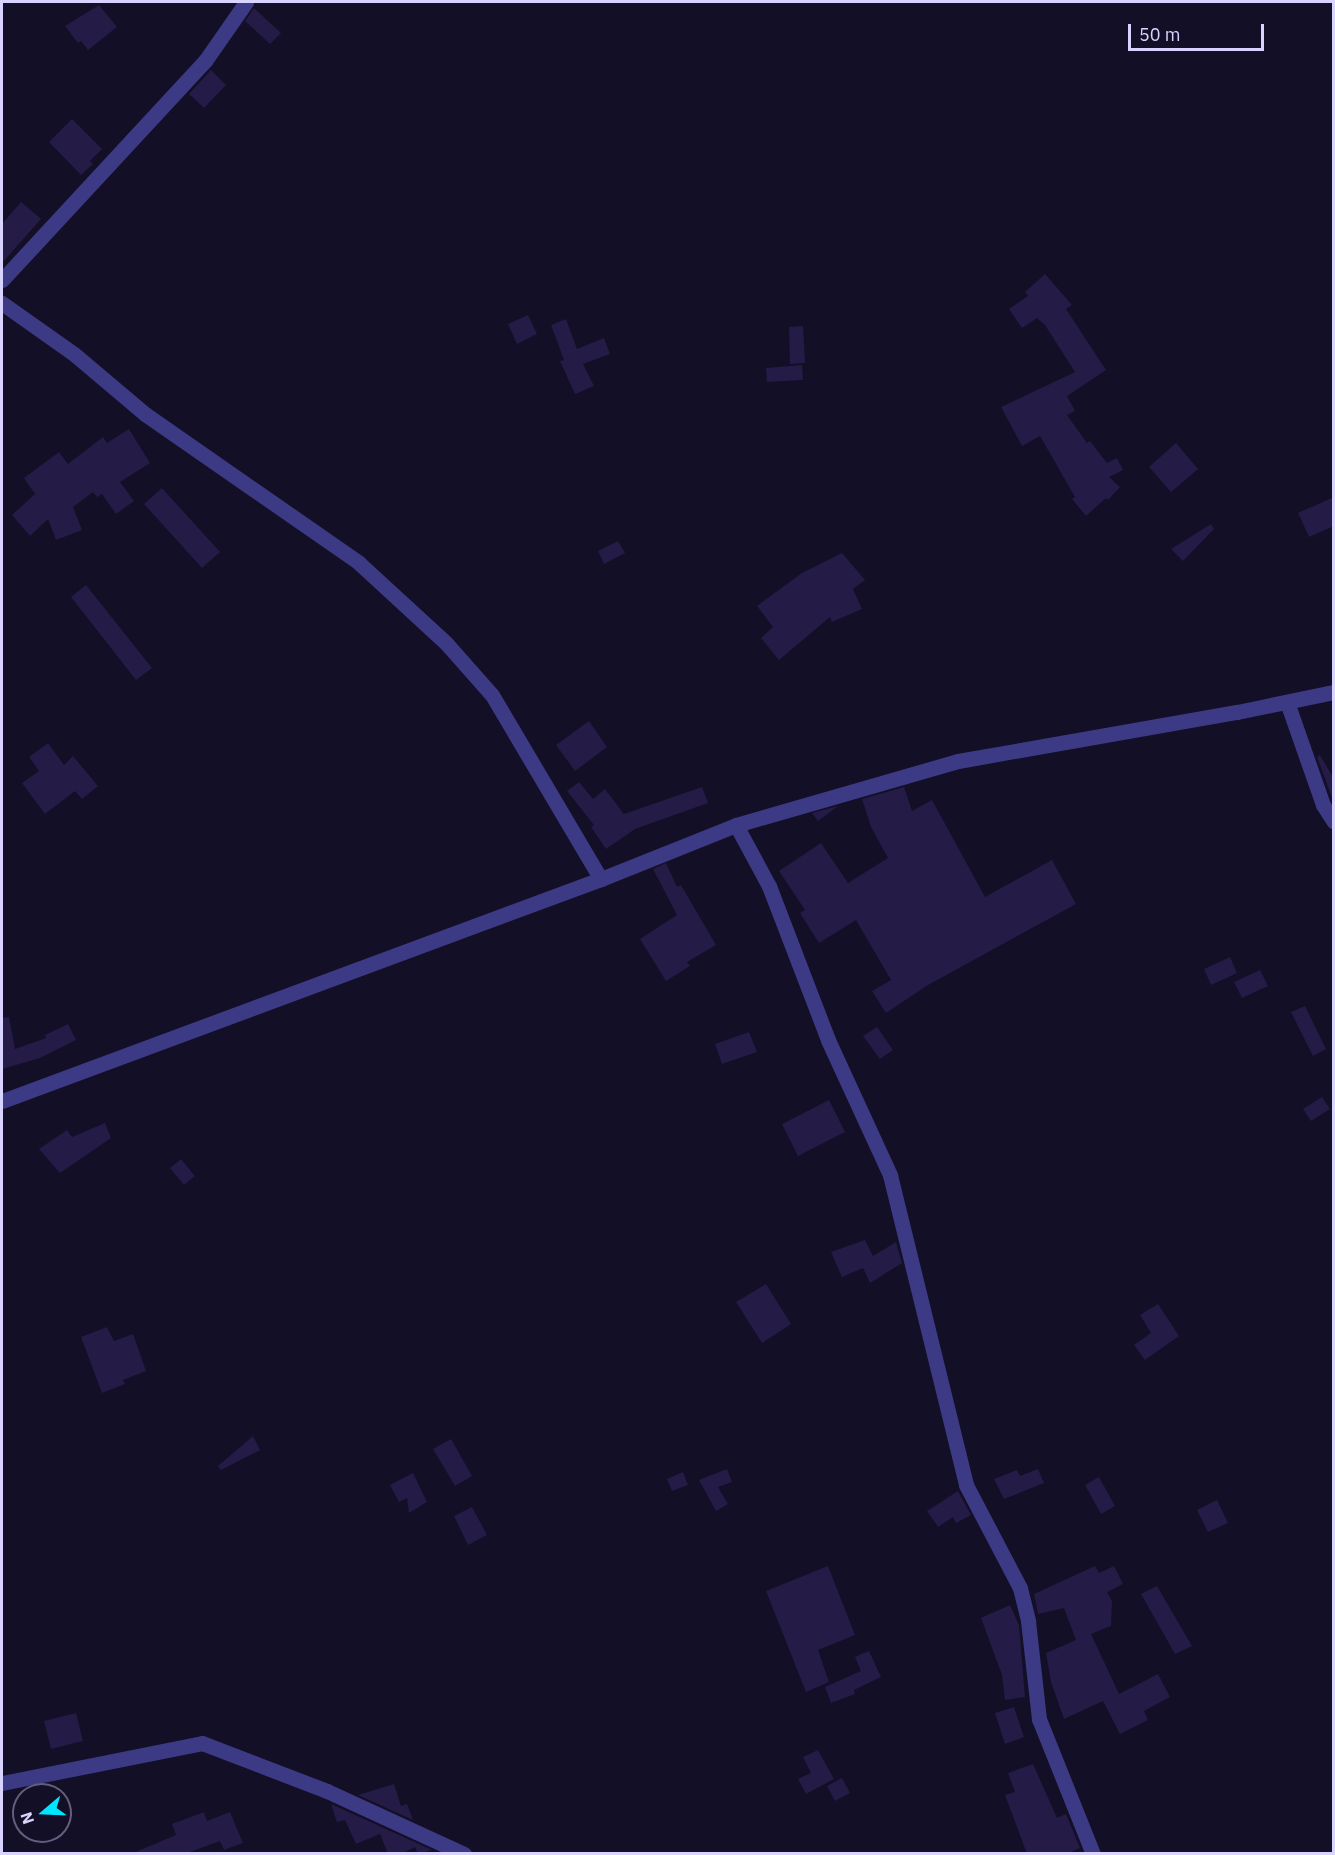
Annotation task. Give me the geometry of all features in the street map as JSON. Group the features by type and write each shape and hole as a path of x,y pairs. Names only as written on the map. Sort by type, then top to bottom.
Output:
{"street":[{"path":"2,279 205,61 246,2"},
{"path":"2,303 74,354 145,414 359,563 446,643 492,695 601,879"},
{"path":"2,1101 601,879 736,825 958,761 1334,692"},
{"path":"1287,702 1323,805 1334,822"},
{"path":"736,825 769,886 828,1040 890,1175 966,1485 1020,1588 1028,1621 1039,1719 1093,1854"},
{"path":"2,1783 202,1743 327,1791 464,1854"}],"building":[{"path":"99,5 117,27 88,50 81,41 78,43 65,26"},
{"path":"254,8 281,33 270,44 245,21"},
{"path":"211,70 226,85 204,108 189,94"},
{"path":"72,119 102,149 90,161 93,164 81,175 49,142"},
{"path":"21,202 41,219 2,263 2,224"},
{"path":"1045,274 1072,305 1066,309 1106,370 1067,396 1075,411 1067,415 1087,443 1090,441 1107,463 1117,458 1123,470 1109,477 1120,487 1108,500 1106,498 1086,516 1072,499 1075,497 1040,436 1022,446 1001,407 1075,372 1045,325 1037,318 1022,328 1009,309 1028,296 1025,292"},
{"path":"528,315 537,334 517,344 508,324"},
{"path":"566,319 577,349 604,338 610,354 583,364 594,386 575,394 560,361 564,360 551,325"},
{"path":"803,326 805,363 790,364 789,327"},
{"path":"802,365 803,380 767,382 766,368"},
{"path":"129,429 150,463 120,482 134,501 116,514 102,494 97,497 93,492 73,507 82,530 56,540 48,519 30,536 12,515 35,494 24,478 59,452 68,464 103,437 107,443"},
{"path":"1176,443 1198,469 1171,492 1149,467"},
{"path":"162,488 220,552 202,568 144,504"},
{"path":"1334,497 1334,526 1309,537 1298,513"},
{"path":"1211,524 1214,529 1183,561 1171,549"},
{"path":"618,541 625,553 604,564 598,551"},
{"path":"842,553 865,580 853,589 862,609 832,622 830,617 779,660 761,638 773,627 757,606 802,573"},
{"path":"86,585 152,668 136,680 71,597"},
{"path":"589,721 607,747 575,771 556,745"},
{"path":"48,743 64,765 73,756 98,786 82,799 75,791 45,814 22,783 39,771 29,757"},
{"path":"1320,755 1334,779 1334,803 1317,757"},
{"path":"579,782 593,799 605,789 624,814 702,787 708,803 635,829 606,849 591,827 594,825 567,791"},
{"path":"904,787 912,811 932,800 985,897 1052,860 1076,904 928,985 886,1013 872,991 891,980 856,920 819,943 800,913 805,910 779,871 821,843 848,883 888,858 871,827 862,799"},
{"path":"838,806 818,821 812,813"},
{"path":"666,863 677,887 681,885 716,945 687,962 690,966 666,981 640,939 677,915 653,869"},
{"path":"1230,957 1237,973 1211,985 1204,969"},
{"path":"1260,970 1268,986 1242,998 1234,982"},
{"path":"1305,1006 1326,1049 1313,1056 1291,1012"},
{"path":"9,1017 15,1049 46,1038 45,1035 68,1024 76,1040 40,1058 2,1069 2,1018"},
{"path":"877,1027 893,1050 880,1059 863,1036"},
{"path":"749,1032 757,1052 722,1064 715,1044"},
{"path":"1322,1097 1330,1109 1311,1121 1303,1109"},
{"path":"829,1100 845,1132 798,1156 782,1124"},
{"path":"105,1123 111,1138 60,1173 39,1149 67,1130 72,1137"},
{"path":"181,1159 195,1176 184,1185 170,1168"},
{"path":"865,1240 873,1256 896,1242 902,1263 870,1283 863,1268 842,1277 831,1252"},
{"path":"766,1284 791,1324 762,1343 736,1302"},
{"path":"1158,1304 1179,1336 1145,1360 1134,1345 1151,1333 1140,1315"},
{"path":"107,1327 114,1341 133,1334 146,1371 123,1380 125,1384 102,1393 81,1337"},
{"path":"253,1436 260,1450 221,1470 218,1466"},
{"path":"451,1439 472,1476 455,1486 433,1449"},
{"path":"727,1469 732,1482 718,1487 728,1504 716,1511 699,1480"},
{"path":"1038,1469 1044,1483 1004,1499 994,1479 1017,1470 1020,1476"},
{"path":"683,1472 688,1485 672,1491 667,1479"},
{"path":"413,1473 427,1502 409,1513 407,1498 399,1502 390,1485"},
{"path":"1099,1477 1115,1506 1101,1514 1085,1485"},
{"path":"958,1491 971,1515 956,1523 953,1517 938,1527 927,1511"},
{"path":"1217,1500 1228,1523 1208,1532 1197,1510"},
{"path":"472,1507 487,1535 468,1545 454,1516"},
{"path":"828,1566 855,1635 818,1650 829,1682 806,1692 766,1591"},
{"path":"1095,1566 1099,1573 1114,1566 1123,1584 1107,1592 1112,1601 1111,1626 1091,1634 1119,1694 1158,1674 1170,1697 1144,1711 1148,1720 1120,1734 1103,1701 1064,1719 1051,1682 1046,1653 1076,1640 1064,1608 1038,1614 1034,1594"},
{"path":"1157,1586 1192,1646 1175,1654 1141,1594"},
{"path":"1010,1605 1019,1625 1025,1697 1005,1700 1002,1675 981,1618"},
{"path":"869,1651 881,1677 854,1690 855,1694 831,1703 825,1687 861,1671 855,1657"},
{"path":"1014,1707 1024,1737 1005,1744 995,1713"},
{"path":"76,1713 83,1741 51,1749 44,1721"},
{"path":"818,1750 834,1779 806,1794 798,1779 811,1773 803,1757"},
{"path":"1033,1764 1057,1818 1066,1814 1080,1848 1066,1854 1027,1854 1005,1795 1015,1792 1008,1773"},
{"path":"842,1778 850,1793 835,1801 827,1786"},
{"path":"394,1784 401,1806 407,1804 413,1820 358,1795"},
{"path":"331,1804 432,1850 418,1854 415,1847 401,1854 388,1854 380,1834 356,1844 345,1820 337,1822"},
{"path":"204,1812 207,1821 230,1812 243,1843 224,1850 220,1841 184,1854 131,1854 176,1835 172,1824"}]}
